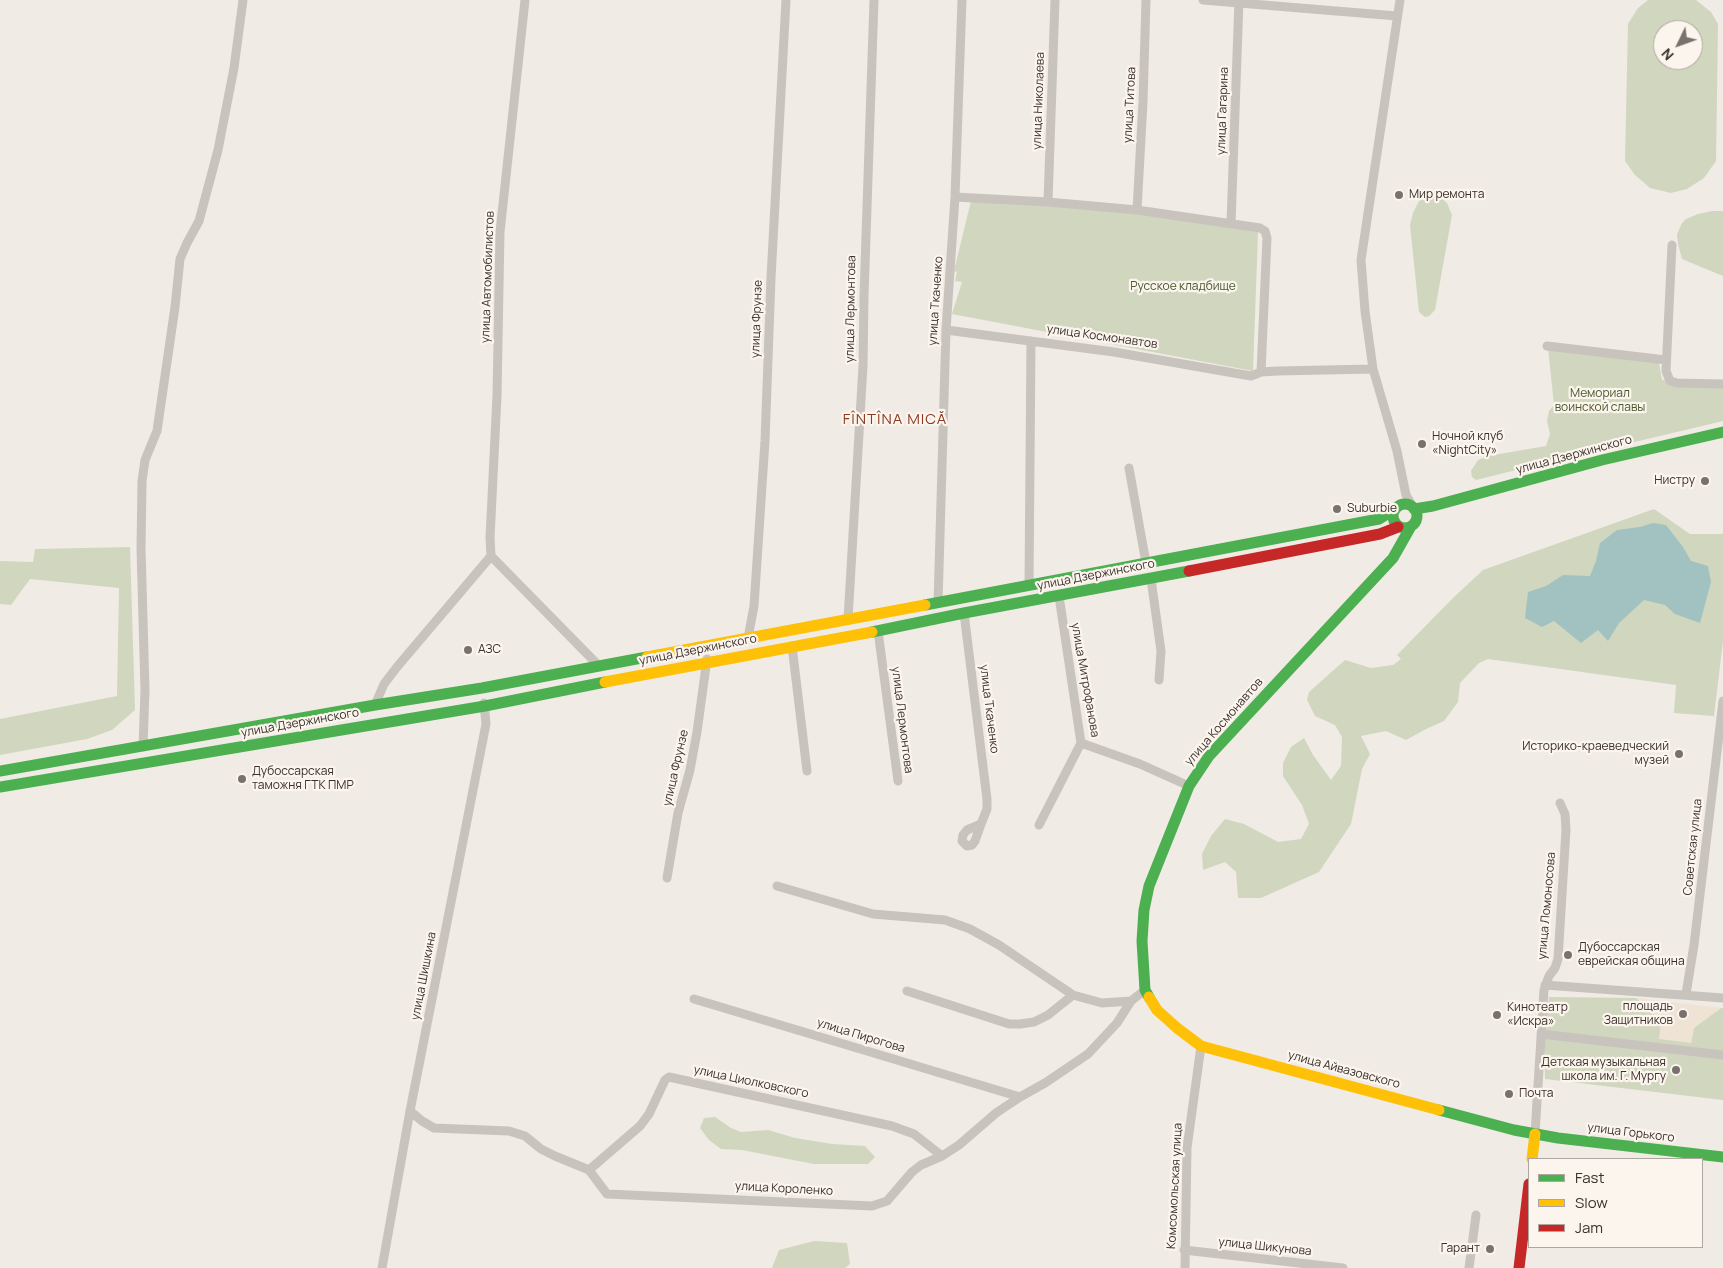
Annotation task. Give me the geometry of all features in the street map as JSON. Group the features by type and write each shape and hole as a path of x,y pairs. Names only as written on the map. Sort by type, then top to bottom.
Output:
{"main road":[{"name":"улица Дзержинского","path":"1416,513 1432,506 1602,460 1723,432"},
{"path":"1408,505 1416,513 1415,523 1404,527 1395,524 1393,517 1396,508 1408,505"},
{"name":"улица Дзержинского","path":"0,771 482,688 938,603 1379,519 1396,508"},
{"name":"улица Дзержинского","path":"0,787 485,706 964,613 1151,579 1380,534 1404,527"},
{"name":"улица Космонавтов","path":"1157,1010 1145,990 1142,941 1144,910 1149,886 1189,786 1209,756 1400,548 1404,527"},
{"name":"улица Айвазовского","path":"1157,1010 1201,1046 1535,1134"},
{"name":"улица Горького","path":"1535,1134 1723,1157"},
{"name":"улица Ломоносова","path":"1532,1158 1535,1134"},
{"path":"1520,1268 1528,1193"}],"street":[{"path":"142,747 145,690 141,549 142,481 145,460 157,431 176,307 180,259 199,222 218,150 234,68 243,0"},
{"name":"улица Автомобилистов","path":"491,556 490,538 497,396 500,232 525,0"},
{"name":"улица Фрунзе","path":"748,638 754,606 764,441 786,0"},
{"name":"улица Лермонтова","path":"848,619 863,366 874,0"},
{"name":"улица Ткаченко","path":"938,603 946,330 955,197 962,0"},
{"name":"улица Николаева","path":"1048,202 1054,0"},
{"name":"улица Титова","path":"1137,210 1144,102 1146,0"},
{"path":"1203,0 1397,16"},
{"path":"1400,0 1361,260 1365,311 1373,369 1398,451 1406,495 1416,513"},
{"name":"улица Гагарина","path":"1231,223 1239,2"},
{"path":"955,197 1048,202 1137,210 1260,228 1265,231 1268,238 1261,372"},
{"path":"1672,244 1666,371 1670,381 1676,383 1723,384"},
{"name":"улица Космонавтов","path":"946,330 1114,352 1251,376 1261,372 1277,371 1373,369"},
{"path":"1029,585 1031,341"},
{"path":"1547,346 1666,360"},
{"path":"1128,468 1146,563"},
{"path":"1396,508 1406,495"},
{"path":"375,705 384,684 397,667 491,556 598,665"},
{"path":"1151,579 1161,651 1159,680"},
{"name":"улица Митрофанова","path":"1059,596 1081,743 1140,764 1189,786"},
{"name":"улица Ткаченко","path":"964,613 987,799 987,809 981,824"},
{"name":"улица Лермонтова","path":"878,631 898,781"},
{"name":"улица Фрунзе","path":"667,878 678,812 690,770 697,732 709,646"},
{"path":"792,646 807,771"},
{"name":"улица Шишкина","path":"382,1268 410,1110 483,742 486,724 482,688"},
{"name":"Советская улица","path":"1686,994 1694,945 1723,701"},
{"path":"1039,825 1081,743"},
{"name":"улица Ломоносова","path":"1535,1134 1545,985 1549,976 1556,968 1558,959 1566,830 1565,814 1560,803"},
{"path":"777,886 873,914 945,920 970,929 999,945 1073,995 1102,1003 1131,1000"},
{"path":"1545,985 1723,998"},
{"path":"942,1156 959,1145 996,1113 1020,1096 1045,1083 1088,1054 1117,1023 1131,1000 1145,990"},
{"path":"907,991 1008,1024 1034,1022 1048,1015 1073,995"},
{"name":"улица Пирогова","path":"694,999 1020,1096"},
{"path":"1541,1034 1723,1055"},
{"name":"Комсомольская улица","path":"1185,1268 1187,1148 1201,1046"},
{"name":"улица Циолковского","path":"590,1170 640,1126 649,1114 665,1080 669,1077 892,1126 914,1134 942,1156"},
{"path":"410,1110 422,1121 434,1128 509,1132 525,1136 541,1149 590,1170"},
{"name":"улица Короленко","path":"590,1170 607,1194 872,1206 887,1201 917,1168 942,1156"},
{"path":"1469,1268 1476,1216"},
{"name":"улица Шикунова","path":"1184,1250 1343,1268"}],"green space":[{"path":"1648,0 1696,0 1711,12 1718,24 1716,161 1704,178 1687,189 1671,193 1650,188 1635,175 1625,161 1628,24 1638,8"},
{"path":"1429,196 1440,197 1447,203 1452,215 1435,310 1425,317 1419,312 1410,225 1419,201"},
{"name":"Русское кладбище","path":"971,201 1124,211 1258,232 1253,371 952,314 962,282 955,281 957,272 954,271"},
{"path":"1712,211 1723,211 1723,276 1682,259 1678,244 1677,234 1686,219"},
{"name":"Мемориал воинской славы","path":"1548,348 1659,363 1662,380 1723,382 1723,421 1559,460 1558,457 1544,463 1476,480 1472,477 1471,471 1478,460 1488,456 1546,446 1550,434 1547,421 1549,411 1554,405"},
{"path":"1654,509 1690,534 1723,534 1723,641 1714,716 1674,713 1676,685 1488,659 1479,663 1460,683 1458,702 1444,721 1406,740 1386,731 1361,736 1370,754 1362,769 1351,824 1319,872 1261,898 1238,898 1236,872 1225,862 1203,870 1202,854 1211,836 1225,819 1244,824 1278,842 1301,839 1309,824 1302,805 1283,776 1283,763 1291,747 1304,738 1313,755 1331,780 1341,766 1342,737 1335,725 1315,716 1307,700 1309,692 1345,660 1371,668 1393,665 1401,659 1397,655 1483,570"},
{"path":"130,547 135,710 112,730 87,739 0,755 0,719 117,696 119,588 30,579 11,605 0,604 0,561 33,562 35,549"},
{"path":"1549,997 1636,998 1661,1021 1691,1043 1693,1028 1723,1008 1723,1100 1545,1079 1544,1039"},
{"path":"715,1117 731,1128 741,1132 768,1130 795,1138 832,1144 865,1146 875,1157 868,1164 814,1164 742,1150 721,1149 709,1140 700,1128 704,1118"},
{"path":"814,1241 847,1243 850,1264 845,1268 772,1268 779,1250"}],"shaded area":[{"name":"площадь Защитников","path":"1636,998 1721,1008 1694,1028 1691,1043 1659,1039 1661,1021"}],"water":[{"path":"1653,523 1666,525 1691,561 1708,566 1711,582 1700,623 1675,614 1665,605 1644,600 1619,623 1608,641 1598,630 1581,643 1554,621 1542,627 1525,618 1528,592 1546,586 1563,575 1590,576 1600,543 1617,530"}],"traffic: fast":[{"path":"1414,509 1433,506 1602,460 1723,432"},
{"path":"1405,504 1414,507 1417,516 1414,525 1405,528 1396,525 1393,516 1396,507 1405,504"},
{"path":"925,605 1379,519 1395,509"},
{"path":"1149,997 1145,990 1142,941 1144,910 1149,886 1189,786 1209,756 1393,558 1410,528"},
{"path":"872,632 1189,571"},
{"path":"0,771 482,688 647,657"},
{"path":"0,787 485,706 605,682"},
{"path":"1439,1110 1514,1130 1558,1138 1723,1157"}],"traffic: slow":[{"path":"647,657 925,605"},
{"path":"605,682 872,632"},
{"path":"1149,997 1157,1010 1201,1046 1439,1110"},
{"path":"1532,1158 1535,1134"}],"traffic: jam":[{"path":"1189,571 1380,534 1398,527"},
{"path":"1519,1268 1528,1192"}],"place":[{"name":"Мир ремонта","path":"1399,195"},
{"name":"Ночной клуб «NightCity»","path":"1422,444"},
{"name":"Нистру","path":"1705,481"},
{"name":"Suburbie","path":"1337,509"},
{"name":"АЗС","path":"468,650"},
{"name":"Историко-краеведческий музей","path":"1679,754"},
{"name":"Дубоссарская таможня ГТК ПМР","path":"242,779"},
{"name":"Дубоссарская еврейская община","path":"1568,955"},
{"name":"площадь Защитников","path":"1683,1014"},
{"name":"Кинотеатр «Искра»","path":"1497,1015"},
{"name":"Детская музыкальная школа им. Г. Мургу","path":"1676,1070"},
{"name":"Почта","path":"1509,1094"},
{"name":"Гарант","path":"1490,1249"}],"district":[{"name":"FÎNTÎNA MICĂ","path":"895,420"}]}
